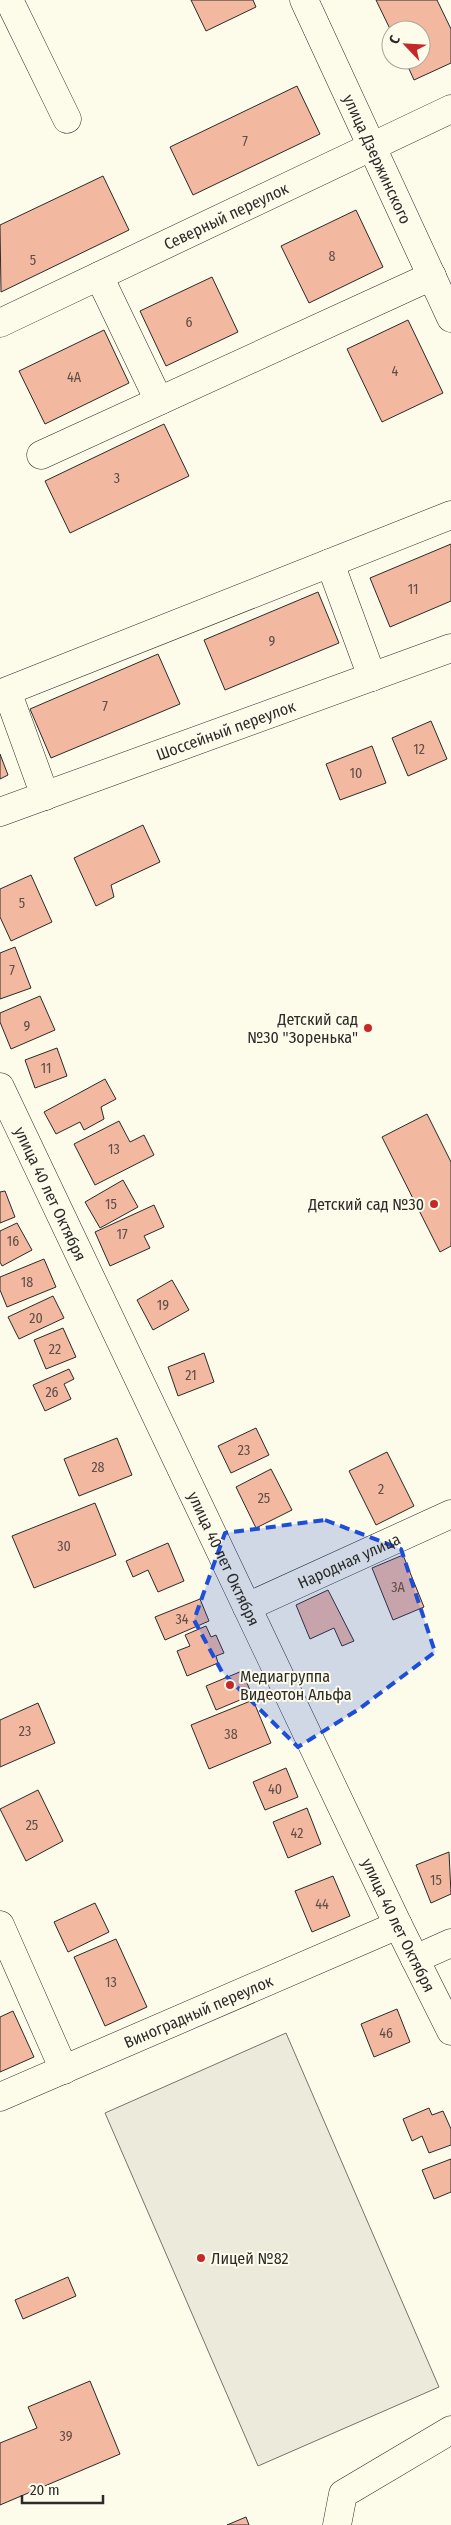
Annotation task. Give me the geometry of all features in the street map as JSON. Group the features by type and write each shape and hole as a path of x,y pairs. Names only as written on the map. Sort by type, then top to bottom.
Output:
{"street":[{"path":"8,0 67,119"},
{"name":"улица Дзержинского","path":"304,0 451,318"},
{"name":"Северный переулок","path":"0,323 451,109"},
{"path":"99,276 159,402"},
{"path":"41,455 432,276"},
{"path":"45,796 7,691 451,515"},
{"path":"330,563 372,677"},
{"name":"Шоссейный переулок","path":"0,812 451,648"},
{"name":"улица 40 лет Октября","path":"0,1087 398,1925 451,2031"},
{"name":"Народная улица","path":"247,1607 451,1514"},
{"path":"0,1925 64,2070"},
{"name":"Виноградный переулок","path":"0,2097 398,1925"},
{"path":"415,1959 451,1943"},
{"path":"337,2525 343,2494 451,2430"}],"highlighted area":[{"path":"325,1520 401,1549 435,1652 359,1709 298,1747 222,1672 194,1620 225,1533"}],"shaded area":[{"path":"286,2033 439,2387 258,2466 105,2113"}],"building":[{"path":"191,0 253,0 256,7 206,31"},
{"path":"376,0 437,0 451,29 451,63 414,80 410,70 431,70 431,20 386,20"},
{"path":"297,86 320,134 193,195 170,147"},
{"path":"103,176 129,230 1,292 0,225"},
{"path":"356,210 383,267 309,303 281,246"},
{"path":"212,277 238,332 166,366 140,311"},
{"path":"408,320 443,393 382,422 347,349"},
{"path":"104,330 129,383 45,424 19,371"},
{"path":"164,424 189,476 70,533 45,481"},
{"path":"451,544 451,601 390,627 370,578"},
{"path":"318,592 339,643 225,690 204,640"},
{"path":"158,654 180,704 51,758 30,709"},
{"path":"431,721 447,759 408,776 392,738"},
{"path":"372,746 386,783 340,800 326,764"},
{"path":"0,754 8,775 0,779"},
{"path":"143,825 160,862 111,885 114,897 96,906 74,858"},
{"path":"31,875 52,922 11,941 0,917 0,889"},
{"path":"15,947 31,988 0,999 0,953"},
{"path":"40,996 55,1030 11,1049 0,1022 0,1013"},
{"path":"57,1048 67,1076 35,1088 25,1060"},
{"path":"105,1079 116,1099 101,1107 104,1119 84,1130 80,1122 56,1134 44,1112"},
{"name":"Детский сад №30","path":"427,1114 451,1162 451,1246 440,1252 382,1137"},
{"path":"119,1121 130,1142 144,1135 154,1155 95,1185 74,1144"},
{"path":"123,1180 138,1207 100,1228 85,1202"},
{"path":"5,1191 15,1217 0,1223 0,1192"},
{"path":"154,1205 164,1227 144,1236 150,1248 110,1266 95,1232"},
{"path":"17,1223 32,1250 2,1266 0,1262 0,1231"},
{"path":"44,1259 56,1287 7,1307 0,1290 0,1277"},
{"path":"172,1280 189,1310 153,1330 137,1300"},
{"path":"53,1296 64,1318 19,1339 8,1317"},
{"path":"63,1328 76,1357 46,1369 34,1340"},
{"path":"204,1353 214,1382 178,1396 168,1367"},
{"path":"69,1369 74,1379 64,1384 71,1399 45,1411 33,1385"},
{"path":"256,1428 269,1455 231,1473 218,1446"},
{"path":"117,1438 132,1475 79,1496 64,1459"},
{"path":"387,1452 414,1506 376,1525 349,1471"},
{"path":"271,1469 292,1510 256,1528 236,1487"},
{"path":"95,1503 116,1555 34,1588 12,1536"},
{"path":"168,1543 184,1581 158,1592 148,1570 133,1577 126,1561"},
{"path":"403,1555 424,1607 393,1620 372,1568"},
{"path":"328,1590 354,1641 342,1646 334,1628 310,1639 296,1605"},
{"path":"200,1599 209,1621 165,1640 155,1617"},
{"path":"206,1626 211,1637 216,1635 224,1653 216,1656 218,1663 187,1676 177,1651 190,1646 185,1635"},
{"path":"242,1671 252,1695 216,1710 206,1686"},
{"path":"253,1700 271,1743 209,1769 191,1725"},
{"path":"38,1703 55,1743 0,1767 0,1720"},
{"path":"286,1768 298,1797 265,1810 253,1782"},
{"path":"38,1790 63,1841 26,1861 0,1809"},
{"path":"307,1808 321,1844 288,1858 273,1822"},
{"path":"449,1852 451,1894 431,1903 416,1865"},
{"path":"333,1876 350,1916 312,1932 295,1891"},
{"path":"95,1903 109,1932 68,1952 54,1922"},
{"path":"116,1939 147,2007 105,2026 74,1957"},
{"path":"397,2009 410,2042 374,2057 361,2024"},
{"path":"13,2011 34,2057 0,2072 0,2017"},
{"path":"429,2108 432,2115 443,2111 451,2129 451,2145 429,2153 422,2136 412,2141 403,2119"},
{"path":"451,2159 451,2192 434,2199 422,2170"},
{"path":"68,2277 76,2296 23,2319 15,2300"},
{"path":"90,2381 120,2454 0,2505 0,2443 37,2428 28,2407"},
{"path":"246,2517 249,2525 227,2525"}],"place":[{"name":"Детский сад №30 \"Зоренька\"","path":"368,1028"},
{"name":"Детский сад №30","path":"434,1204"},
{"name":"Медиагруппа Видеотон Альфа","path":"230,1685"},
{"name":"Лицей №82","path":"201,2258"}]}
